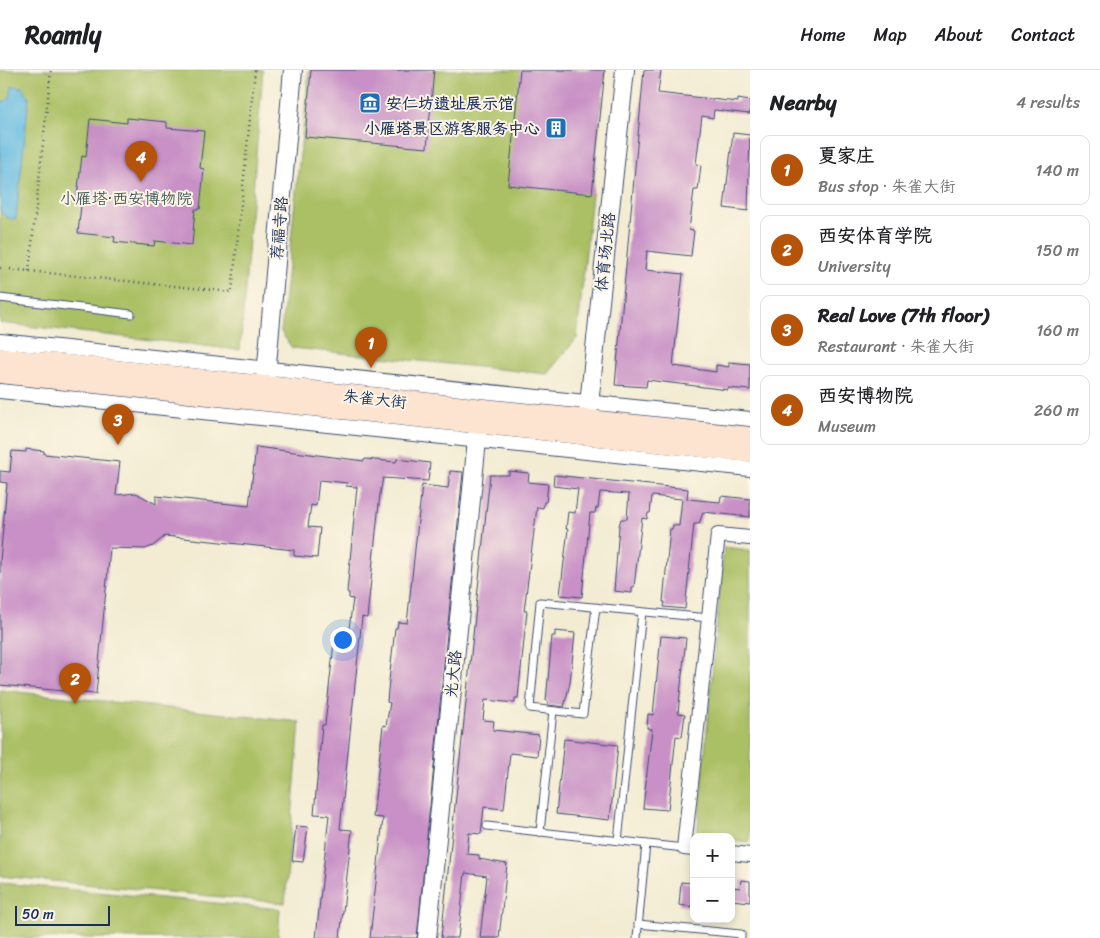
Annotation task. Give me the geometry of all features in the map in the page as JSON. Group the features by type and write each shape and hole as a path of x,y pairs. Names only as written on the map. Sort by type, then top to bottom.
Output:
{"main road":[{"name":"朱雀大街","path":"0,358 265,378 479,425"},
{"name":"朱雀大街","path":"0,373 479,425 588,419 750,438"},
{"name":"朱雀大街","path":"588,419 750,452"}],"street":[{"name":"荐福寺路","path":"265,378 293,70"},
{"name":"体育场北路","path":"588,419 625,70"},
{"path":"0,341 265,378 588,419 750,419"},
{"path":"0,391 479,425 750,469"},
{"name":"光大路","path":"427,938 479,425"},
{"path":"689,849 718,535 750,538"},
{"path":"735,854 750,856"}],"lane":[{"path":"0,298 131,314"},
{"path":"596,607 584,714 530,708 540,602 596,607 642,612 709,618"},
{"path":"618,841 642,612"},
{"path":"540,832 553,711"},
{"path":"487,826 689,849"},
{"path":"637,938 646,844"},
{"path":"638,924 742,934 741,938"}],"path":[{"path":"29,271 51,70"},
{"path":"0,268 232,292 255,70"}],"green space":[{"name":"小雁塔·西安博物院","path":"0,70 263,70 240,350 0,323"},
{"path":"309,70 605,70 577,338 547,374 292,348 281,332"},
{"path":"724,547 750,550 750,842 735,840 735,833 697,833"},
{"path":"0,690 300,722 285,903 0,876"},
{"path":"0,883 280,909 278,938 0,938"}],"water":[{"path":"12,86 22,87 29,97 16,219 7,218 0,211 0,104 10,98"}],"building":[{"name":"安仁坊遗址展示馆","path":"311,70 434,70 427,148 305,137"},
{"name":"小雁塔景区游客服务中心","path":"520,70 605,70 592,194 508,185"},
{"path":"644,70 661,70 658,93 738,102 738,99 750,101 750,114 714,110 713,118 702,116 696,164 701,165 698,190 694,190 689,230 694,231 691,256 647,251 645,270 683,274 673,366 716,372 716,365 729,367 729,362 750,364 750,390 728,388 728,390 647,380 646,387 615,385"},
{"path":"127,118 167,122 167,128 204,131 200,168 204,169 200,209 195,209 192,245 155,241 154,246 114,242 115,237 78,233 82,196 77,196 82,156 86,157 90,119 127,123"},
{"path":"733,133 750,135 748,211 724,208"},
{"path":"256,447 364,461 365,459 396,462 397,459 430,463 428,481 383,478 367,618 362,617 340,829 352,830 340,938 316,938 329,815 314,814 322,725 325,725 335,633 337,633 338,628 349,629 353,599 349,598 349,593 347,592 357,487 346,486 347,483 319,480 316,506 311,505 308,527 320,528 317,558 294,556 294,550 165,536 153,546 145,549 110,548 96,694 0,685 0,561 7,483 0,482 0,471 10,472 12,451 26,452 26,449 44,451 44,454 120,462 116,495 136,493 156,504 156,496 249,506"},
{"path":"450,471 463,472 417,938 370,938 383,818 373,817 383,725 386,726 390,703 387,702 395,628 397,628 398,622 407,623 422,485 448,488"},
{"path":"509,471 529,473 528,482 548,484 546,502 544,502 543,508 537,507 524,611 527,611 518,698 515,698 515,703 485,700 483,720 494,721 493,730 539,735 537,756 510,753 504,809 484,807 481,834 469,833 467,854 479,855 479,859 507,864 499,938 480,938 487,876 465,873 458,938 441,938 490,475 509,475"},
{"path":"554,475 688,489 687,499 720,502 721,496 750,499 750,517 703,512 699,524 694,524 685,609 664,607 670,529 672,529 673,525 679,526 682,499 652,496 650,513 648,513 647,519 642,518 632,593 614,591 619,526 621,519 627,519 629,494 600,492 598,508 596,508 595,513 590,513 582,597 560,595 568,529 566,529 568,512 575,513 578,489 553,486"},
{"path":"555,631 575,633 570,683 564,707 548,705 548,701 546,701 552,636 555,636"},
{"path":"661,636 686,638 678,713 685,714 682,737 676,736 668,810 643,808 652,729 647,728 648,714 653,715"},
{"path":"564,739 618,745 610,820 556,814"},
{"path":"296,826 308,827 303,862 292,861"},
{"path":"741,880 750,881 750,902 735,900 735,887 740,888"},
{"path":"681,882 690,883 690,906 679,905"}],"place":[{"name":"安仁坊遗址展示馆","path":"370,103"},
{"name":"小雁塔景区游客服务中心","path":"556,128"},
{"name":"西安博物院","path":"141,182"},
{"name":"夏家庄","path":"371,368"},
{"name":"Real Love (7th floor)","path":"118,445"},
{"name":"西安体育学院","path":"75,704"}]}
